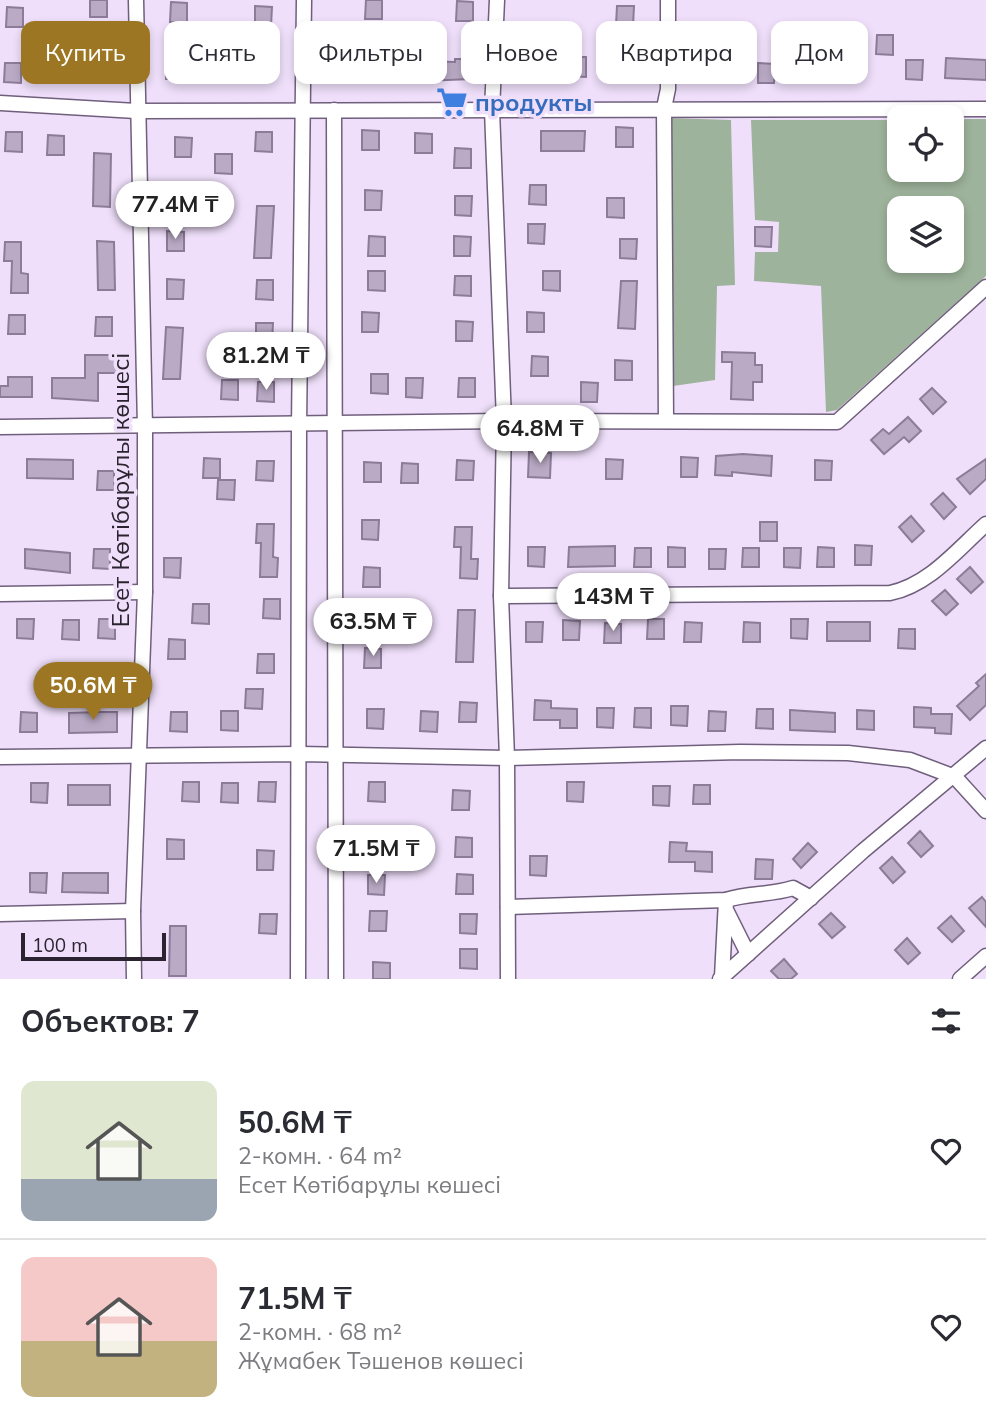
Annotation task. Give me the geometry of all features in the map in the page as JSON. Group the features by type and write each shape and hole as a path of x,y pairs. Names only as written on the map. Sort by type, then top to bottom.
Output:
{"street":[{"name":"Есет Көтібарұлы көшесі","path":"134,979 133,911 145,592 145,428 136,110 136,0"},
{"path":"298,979 299,426 304,0"},
{"path":"497,0 492,110 503,421 501,596 507,758 508,979"},
{"path":"666,421 664,108 667,89 668,0"},
{"path":"0,103 136,110 986,109"},
{"path":"334,110 336,979"},
{"path":"0,427 334,426 503,421 837,422 986,286"},
{"path":"501,596 890,593 908,589 922,581 986,524"},
{"path":"0,594 145,592"},
{"path":"721,978 986,748"},
{"path":"0,757 300,754 507,758 796,751 848,753 910,760 955,777 986,811"},
{"path":"508,907 726,905 745,894 771,894 793,888 811,898"},
{"path":"726,905 748,954"},
{"path":"721,978 726,905"},
{"path":"0,914 133,911"},
{"path":"960,979 986,956"}],"green space":[{"path":"669,118 731,120 735,285 717,286 715,380 673,386"},
{"path":"964,119 986,119 986,276 837,410 826,412 821,286 754,281 755,252 778,252 779,222 755,220 751,120 887,120 887,182 964,182"}],"building":[{"path":"90,0 107,0 107,17 90,17"},
{"path":"366,0 382,0 382,19 365,19"},
{"path":"457,1 473,2 473,21 456,21"},
{"path":"171,2 187,3 187,21 170,21"},
{"path":"255,6 272,7 271,21 255,21"},
{"path":"617,6 634,6 633,21 616,21"},
{"path":"7,7 23,8 21,27 6,27"},
{"path":"877,35 893,35 893,55 876,54"},
{"path":"582,57 586,57 586,77 582,77"},
{"path":"946,58 986,60 986,80 945,78"},
{"path":"455,59 461,59 461,79 447,80 447,62 455,62"},
{"path":"906,60 923,60 922,80 906,79"},
{"path":"5,63 21,63 21,83 4,82"},
{"path":"758,63 771,64 771,83 758,83"},
{"path":"616,127 633,128 633,147 616,147"},
{"path":"362,130 379,131 379,150 362,150"},
{"path":"541,131 585,131 584,151 541,151"},
{"path":"6,132 22,132 22,152 5,151"},
{"path":"256,132 272,132 272,152 255,151"},
{"path":"415,133 432,134 432,153 415,153"},
{"path":"48,135 64,136 64,155 47,155"},
{"path":"175,137 192,138 191,157 175,157"},
{"path":"455,148 471,149 471,168 454,168"},
{"path":"94,153 111,154 110,207 93,206"},
{"path":"215,154 232,154 232,174 215,173"},
{"path":"530,185 546,185 546,205 529,204"},
{"path":"365,190 382,191 381,210 365,210"},
{"path":"455,196 472,196 471,216 455,215"},
{"path":"168,197 184,197 184,217 167,216"},
{"path":"607,198 624,198 624,218 607,217"},
{"path":"257,206 274,206 271,258 254,258"},
{"path":"528,224 545,224 544,244 528,243"},
{"path":"755,227 772,227 771,247 755,246"},
{"path":"167,231 184,232 184,251 167,251"},
{"path":"369,236 385,237 385,256 368,256"},
{"path":"454,236 471,237 470,256 454,256"},
{"path":"620,239 637,239 636,259 620,258"},
{"path":"97,241 114,242 115,290 98,290"},
{"path":"5,242 21,242 21,273 28,274 28,293 11,293 12,261 4,261"},
{"path":"368,271 385,271 385,291 368,290"},
{"path":"543,271 560,271 560,291 543,290"},
{"path":"455,276 471,276 471,296 454,295"},
{"path":"167,279 184,280 183,299 167,299"},
{"path":"257,280 273,280 273,300 256,299"},
{"path":"621,281 637,281 635,329 618,328"},
{"path":"362,312 379,313 378,332 362,332"},
{"path":"527,312 544,313 544,332 527,332"},
{"path":"9,315 25,315 25,334 8,334"},
{"path":"96,317 112,317 112,336 95,336"},
{"path":"456,321 473,322 472,341 456,341"},
{"path":"256,323 273,323 272,343 256,342"},
{"path":"166,327 183,328 180,379 163,379"},
{"path":"722,352 755,353 755,365 762,365 762,382 753,382 753,400 731,399 732,362 722,362"},
{"path":"85,355 118,355 118,373 98,373 98,401 52,398 52,378 85,378"},
{"path":"532,356 548,357 548,376 531,376"},
{"path":"615,360 632,361 632,380 615,380"},
{"path":"371,374 388,374 388,394 371,393"},
{"path":"8,377 32,377 32,397 0,397 0,386 8,386"},
{"path":"406,378 423,378 422,398 406,397"},
{"path":"459,378 475,378 475,397 458,397"},
{"path":"222,380 238,380 238,400 221,399"},
{"path":"258,382 274,382 274,402 257,401"},
{"path":"581,382 598,383 597,402 581,402"},
{"path":"932,388 946,402 933,414 920,399"},
{"path":"908,417 921,431 909,442 904,437 884,454 871,440 883,429 889,434"},
{"path":"529,452 551,453 550,478 528,477"},
{"path":"716,456 772,456 771,476 732,472 732,476 715,475"},
{"path":"681,457 698,458 697,477 681,477"},
{"path":"204,458 220,459 220,478 203,478"},
{"path":"27,459 73,460 73,479 27,478"},
{"path":"606,459 623,460 622,479 606,479"},
{"path":"986,459 986,479 970,494 957,479"},
{"path":"457,460 474,461 473,480 456,480"},
{"path":"815,460 832,461 831,480 815,480"},
{"path":"257,461 274,461 273,481 256,480"},
{"path":"364,462 381,463 381,482 364,482"},
{"path":"402,463 418,464 418,483 401,483"},
{"path":"98,471 114,471 114,490 97,490"},
{"path":"218,480 235,480 234,500 217,499"},
{"path":"943,493 956,507 944,519 931,504"},
{"path":"911,516 924,531 912,542 899,527"},
{"path":"362,520 379,520 378,540 362,539"},
{"path":"760,522 777,522 777,541 760,541"},
{"path":"257,524 274,524 273,557 278,558 277,577 260,577 261,543 256,543"},
{"path":"455,527 472,527 471,559 478,559 477,579 460,578 461,547 454,547"},
{"path":"855,545 872,546 871,565 855,565"},
{"path":"615,546 615,566 568,567 569,547"},
{"path":"528,547 545,547 544,567 528,566"},
{"path":"668,547 685,548 685,567 668,567"},
{"path":"818,547 834,548 834,567 817,567"},
{"path":"635,548 651,548 651,567 634,567"},
{"path":"743,548 759,548 759,567 742,567"},
{"path":"784,548 801,548 800,568 784,567"},
{"path":"25,549 70,553 70,573 25,568"},
{"path":"94,549 110,549 110,569 93,568"},
{"path":"709,549 726,549 725,569 709,569"},
{"path":"164,558 181,558 180,578 164,577"},
{"path":"364,567 380,568 380,587 363,587"},
{"path":"970,567 983,582 971,593 957,579"},
{"path":"945,590 958,604 946,615 932,601"},
{"path":"264,599 280,599 280,619 263,618"},
{"path":"193,604 209,604 209,624 192,623"},
{"path":"458,610 475,610 473,662 456,662"},
{"path":"368,611 385,611 384,631 367,630"},
{"path":"17,619 34,619 33,639 17,638"},
{"path":"99,619 115,619 115,639 98,638"},
{"path":"648,619 664,619 664,639 647,639"},
{"path":"791,619 808,619 807,639 791,638"},
{"path":"63,620 79,620 79,640 62,639"},
{"path":"563,620 580,621 579,640 563,640"},
{"path":"526,622 543,622 542,642 526,642"},
{"path":"685,622 702,623 701,642 684,642"},
{"path":"744,622 760,623 760,642 743,642"},
{"path":"827,622 870,622 870,641 827,641"},
{"path":"605,623 621,624 621,643 604,643"},
{"path":"899,629 915,629 915,649 898,648"},
{"path":"169,639 185,640 185,659 168,659"},
{"path":"365,648 381,649 381,668 364,668"},
{"path":"258,654 274,654 274,673 257,673"},
{"path":"986,674 986,705 970,720 957,706 979,686 976,683"},
{"path":"246,689 263,689 262,709 245,708"},
{"path":"535,700 551,701 551,708 577,709 577,728 560,728 560,720 534,720"},
{"path":"460,702 477,703 476,722 459,722"},
{"path":"671,706 688,706 687,726 671,725"},
{"path":"914,707 931,708 931,714 952,714 951,734 935,733 935,728 914,727"},
{"path":"597,708 614,708 613,728 597,727"},
{"path":"635,708 651,708 651,728 634,727"},
{"path":"367,709 384,709 383,729 367,728"},
{"path":"757,709 773,709 773,729 756,728"},
{"path":"790,710 835,713 835,732 790,730"},
{"path":"857,710 874,711 874,730 857,729"},
{"path":"221,711 238,711 238,731 221,730"},
{"path":"421,711 438,712 437,732 420,731"},
{"path":"709,711 726,712 725,731 708,731"},
{"path":"21,712 37,713 37,732 20,732"},
{"path":"117,712 117,732 69,733 69,713"},
{"path":"171,712 187,712 187,732 170,731"},
{"path":"183,782 199,782 199,802 182,801"},
{"path":"259,782 276,782 275,802 258,801"},
{"path":"369,782 385,782 385,802 368,801"},
{"path":"567,782 584,782 583,802 567,801"},
{"path":"31,783 48,783 47,803 31,802"},
{"path":"222,783 238,783 238,803 221,802"},
{"path":"68,785 110,785 110,805 68,805"},
{"path":"694,785 710,785 710,804 693,804"},
{"path":"653,786 670,786 669,806 653,805"},
{"path":"453,790 470,791 469,810 452,810"},
{"path":"920,831 933,846 921,857 908,843"},
{"path":"366,832 383,833 382,852 366,852"},
{"path":"456,837 472,838 472,857 455,857"},
{"path":"167,839 184,840 184,859 167,859"},
{"path":"670,842 687,843 686,851 712,852 712,872 695,871 695,862 669,862"},
{"path":"808,843 817,852 801,868 793,859"},
{"path":"257,850 274,851 273,870 257,870"},
{"path":"530,856 547,856 546,876 530,875"},
{"path":"892,857 905,872 893,883 880,868"},
{"path":"756,859 773,860 772,879 755,879"},
{"path":"30,873 47,873 46,893 30,892"},
{"path":"63,873 108,873 108,893 62,892"},
{"path":"457,874 473,875 473,894 456,894"},
{"path":"368,875 385,875 384,895 368,894"},
{"path":"982,897 986,902 986,927 969,908"},
{"path":"370,911 387,911 386,931 369,931"},
{"path":"831,913 845,927 832,938 819,924"},
{"path":"260,914 277,914 276,934 259,933"},
{"path":"460,914 477,914 476,934 460,933"},
{"path":"951,916 964,931 952,942 938,928"},
{"path":"170,926 186,926 186,976 169,976"},
{"path":"907,938 920,953 908,964 895,950"},
{"path":"460,949 477,949 477,969 460,968"},
{"path":"784,959 797,974 791,979 779,979 771,971"},
{"path":"373,962 390,963 390,979 373,979"}],"place":[{"name":"продукты","path":"452,102"}]}
